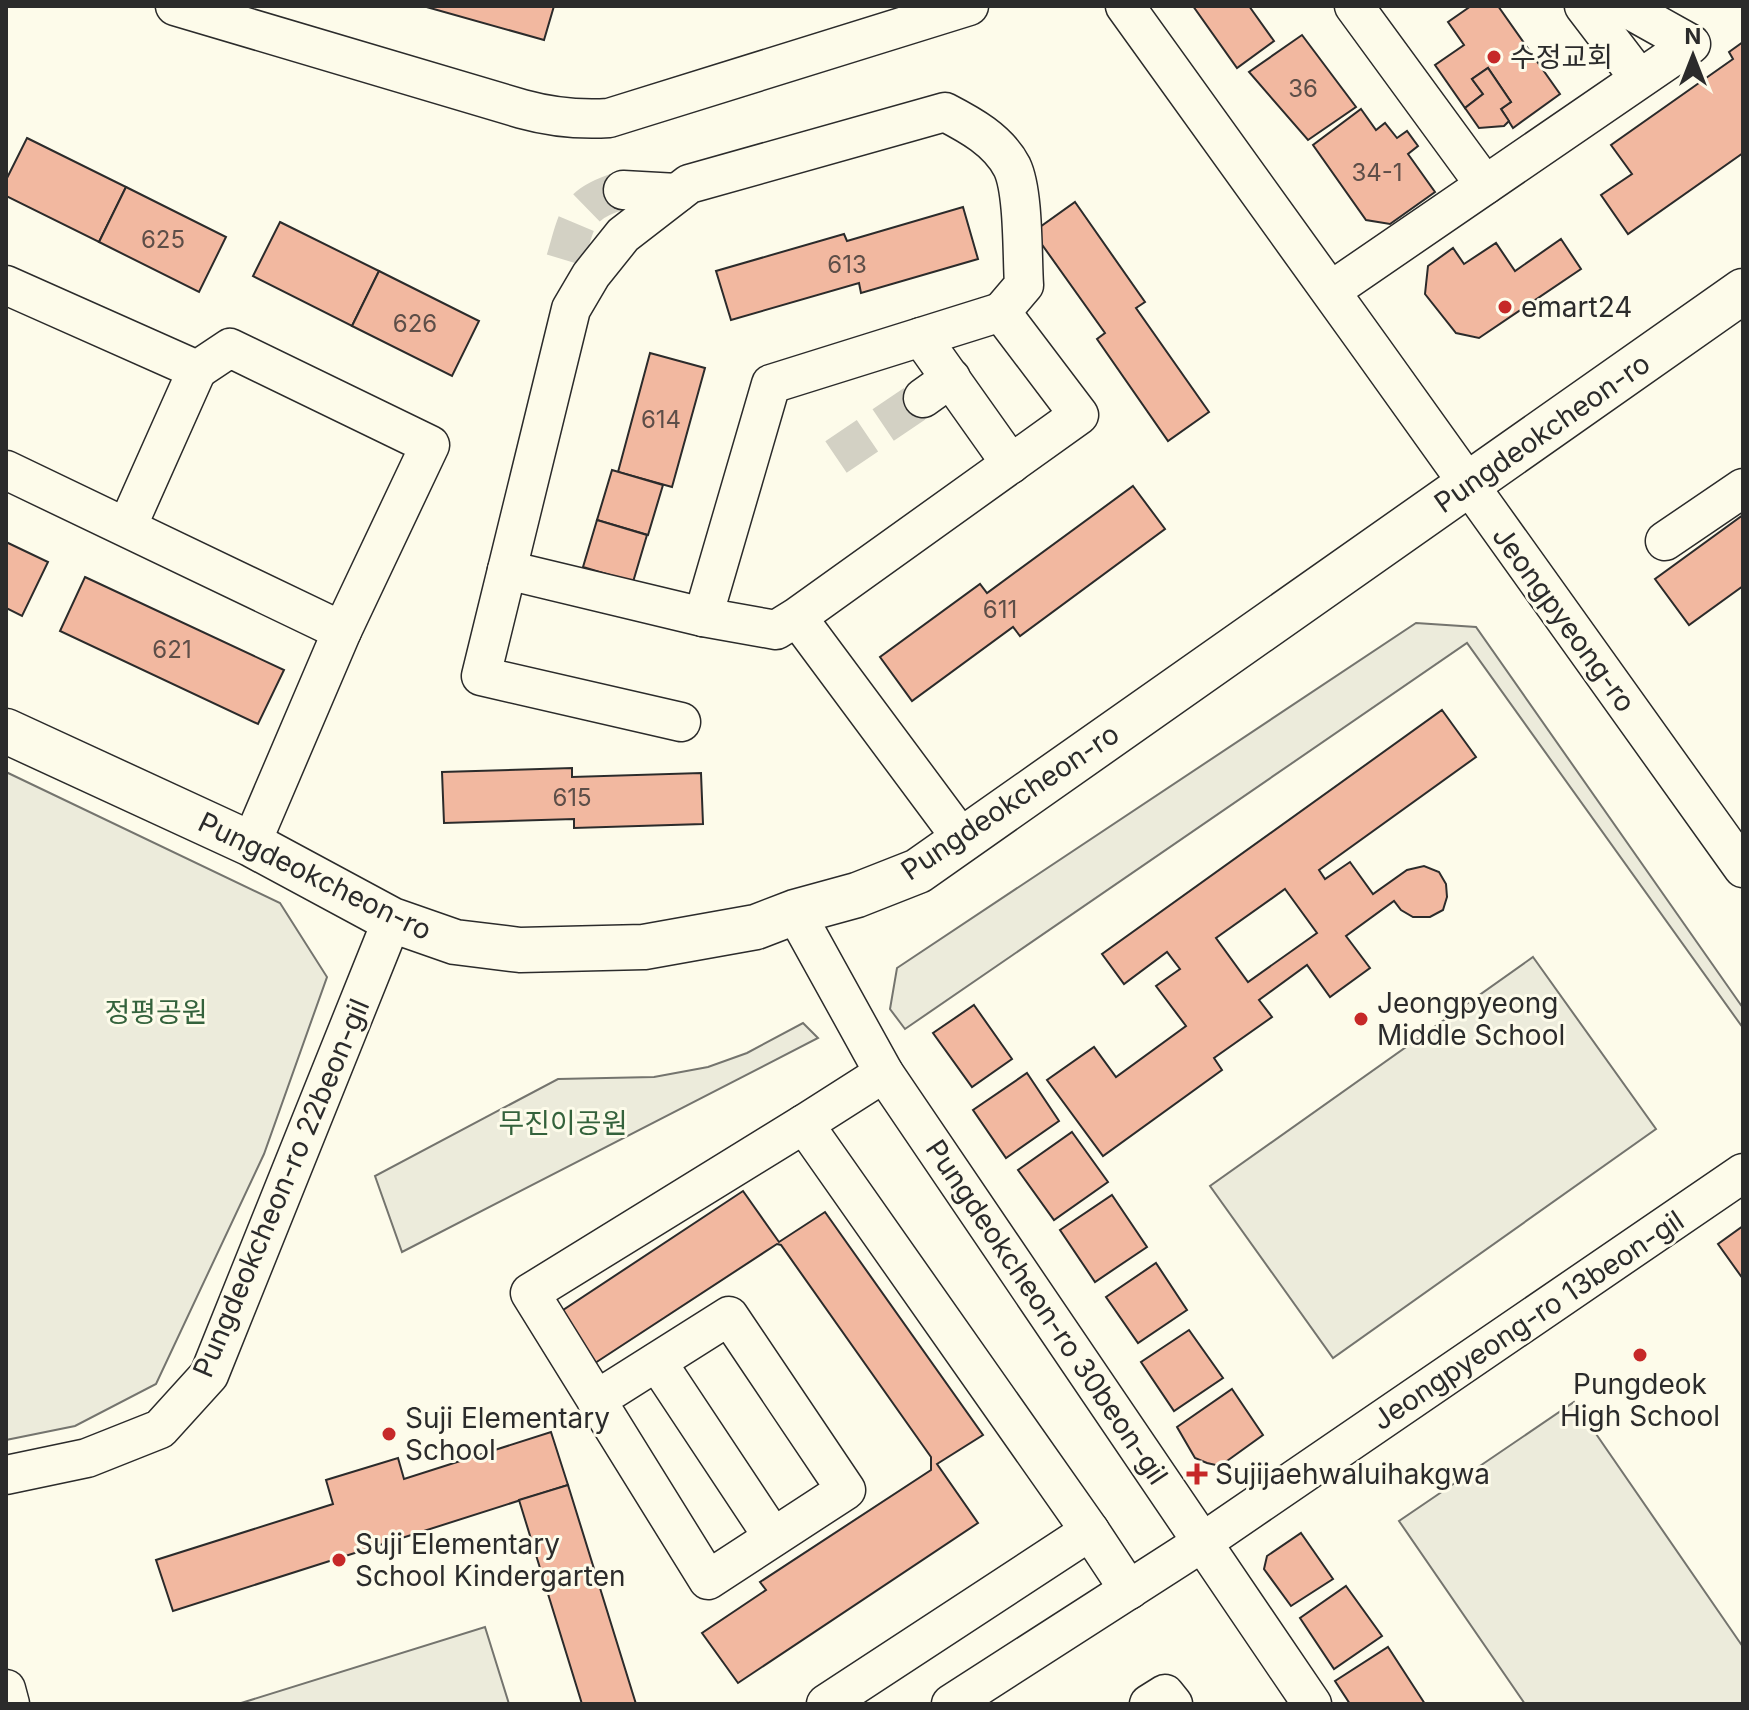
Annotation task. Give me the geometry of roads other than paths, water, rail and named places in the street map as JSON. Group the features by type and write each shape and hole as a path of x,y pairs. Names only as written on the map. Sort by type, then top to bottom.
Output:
{"main road":[{"name":"Pungdeokcheon-ro","path":"6,731 251,844 392,920 455,942 520,950 644,947 756,927 795,912 857,895 918,871 1743,291"}],"street":[{"path":"175,6 547,116 583,120 609,118 966,6"},
{"name":"Jeongpyeong-ro","path":"1125,6 1332,290 1467,485 1743,868"},
{"path":"1354,6 1485,185"},
{"path":"1584,6 1639,78"},
{"path":"1332,290 1691,44 1623,6"},
{"path":"681,722 481,676 571,309 591,275 623,235 689,184 945,112 972,126 994,143 1012,167 1018,192 1024,285 1001,312 771,384 703,617"},
{"path":"623,190 677,193"},
{"path":"6,285 197,370"},
{"path":"507,570 703,617 776,630 1079,415 1001,312"},
{"path":"921,337 937,388 1011,464"},
{"path":"127,527 197,370 230,348 430,445 342,631 251,844"},
{"path":"6,470 342,631"},
{"path":"1665,541 1743,488"},
{"path":"797,617 962,839"},
{"name":"Pungdeokcheon-ro 30beon-gil","path":"795,912 884,1073 1312,1704"},
{"name":"Pungdeokcheon-ro 22beon-gil","path":"6,1475 87,1458 160,1429 209,1375 392,920"},
{"path":"596,1400 729,1316 846,1490 708,1580 596,1400 530,1293 884,1073"},
{"path":"804,1124 1129,1590"},
{"name":"Jeongpyeong-ro 13beon-gil","path":"951,1704 1203,1542 1743,1173"},
{"path":"657,1362 773,1537"},
{"path":"826,1704 1090,1531"},
{"path":"6,1689 10,1704"},
{"path":"1149,1704 1165,1694 1173,1704"}],"tunnel":[{"path":"565,260 581,214 596,201 623,190"},
{"path":"836,457 923,398"}],"place":[{"name":"수정교회","path":"1494,57"},
{"name":"emart24","path":"1505,307"},
{"name":"Jeongpyeong Middle School","path":"1361,1019"},
{"name":"Pungdeok High School","path":"1640,1355"},
{"name":"Suji Elementary School","path":"389,1434"},
{"name":"Sujijaehwaluihakgwa","path":"1197,1474"},
{"name":"Suji Elementary School Kindergarten","path":"339,1560"}],"park label":[{"name":"정평공원","path":"156,1012"},
{"name":"무진이공원","path":"563,1123"}]}
